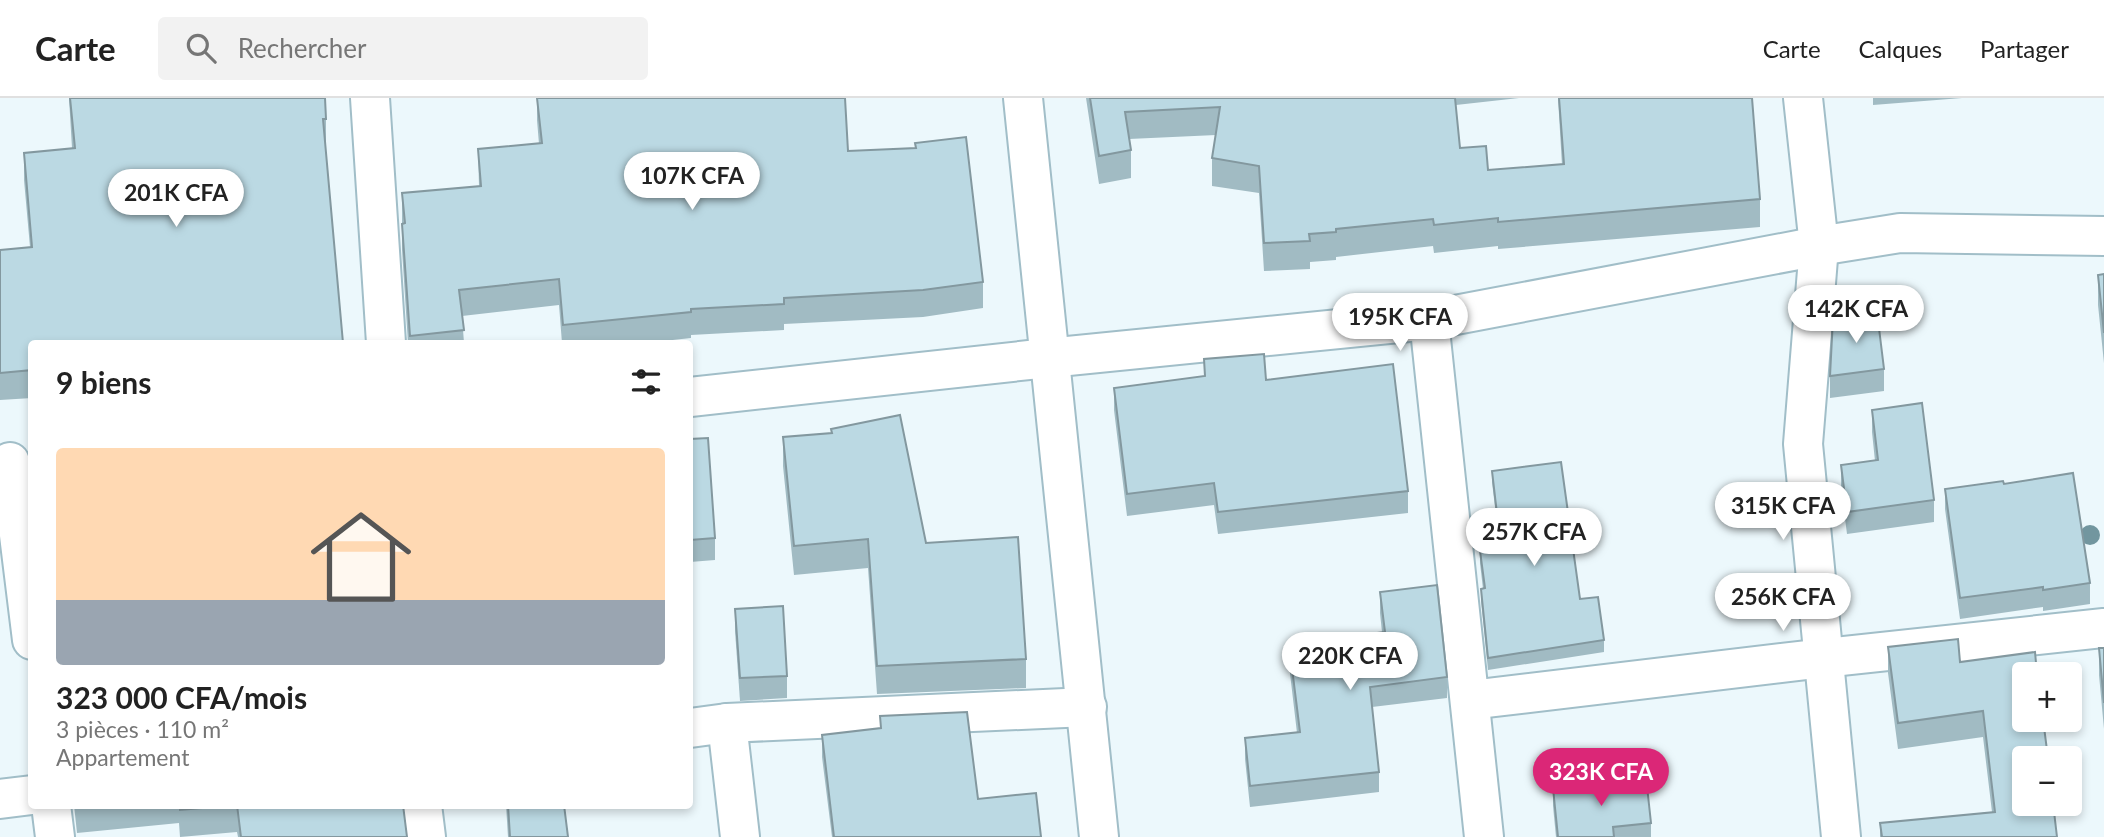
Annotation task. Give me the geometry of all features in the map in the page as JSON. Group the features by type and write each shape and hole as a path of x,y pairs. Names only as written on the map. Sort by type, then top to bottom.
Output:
{"street":[{"path":"370,98 386,340"},
{"path":"1023,98 1099,837"},
{"path":"1803,98 1819,246 1803,444 1841,837"},
{"path":"693,397 1429,320 1900,233 2104,236"},
{"path":"1429,320 1484,837"},
{"path":"14,462 28,600"},
{"path":"1470,700 2104,628"},
{"path":"693,728 727,723 1087,707"},
{"path":"727,723 740,837"},
{"path":"0,799 28,796"},
{"path":"52,809 55,837"},
{"path":"422,809 426,837"}],"building":[{"path":"70,98 325,98 326,119 323,119 343,340 28,340 28,370 0,373 0,250 32,247 24,153 75,148"},
{"path":"537,98 845,98 848,151 916,148 915,143 966,137 983,282 923,290 784,298 784,304 691,309 691,312 563,325 559,279 459,290 464,330 410,336 402,193 481,186 478,149 542,143"},
{"path":"1090,98 1455,98 1460,148 1486,146 1488,170 1564,164 1559,98 1752,98 1760,199 1498,222 1498,218 1434,225 1433,219 1336,229 1336,232 1309,234 1310,241 1264,243 1259,166 1212,158 1220,107 1125,112 1131,150 1099,156"},
{"path":"2104,274 2104,333 2098,275"},
{"path":"1877,312 1884,369 1830,376 1833,318"},
{"path":"1264,354 1266,380 1393,364 1408,491 1218,512 1214,483 1127,494 1114,388 1205,376 1204,359"},
{"path":"1922,403 1934,500 1847,512 1841,465 1878,460 1872,410"},
{"path":"900,415 926,543 1018,537 1026,659 877,666 868,539 794,546 783,437 832,433 831,429"},
{"path":"708,438 715,538 693,540 693,439"},
{"path":"1561,462 1580,599 1598,597 1604,640 1488,658 1481,589 1485,588 1480,551 1501,548 1492,471"},
{"path":"2073,473 2090,583 1960,598 1945,489 2003,481 2004,484"},
{"path":"1437,585 1447,677 1370,687 1379,772 1250,786 1245,738 1300,732 1289,644 1385,632 1380,592"},
{"path":"783,606 787,676 740,678 735,609"},
{"path":"1958,639 1960,662 2035,652 2036,662 2012,662 2012,732 2045,732 2046,746 2012,746 2012,816 2055,816 2057,837 1882,837 1880,823 1995,812 1983,711 1898,723 1888,647"},
{"path":"2099,648 2104,648 2104,703"},
{"path":"967,712 978,799 1036,793 1041,837 834,837 822,735 881,728 880,716"},
{"path":"1646,777 1651,823 1613,827 1614,837 1558,837 1553,788"},
{"path":"238,809 404,809 407,837 241,837"},
{"path":"508,809 564,809 568,837 510,837"}]}
